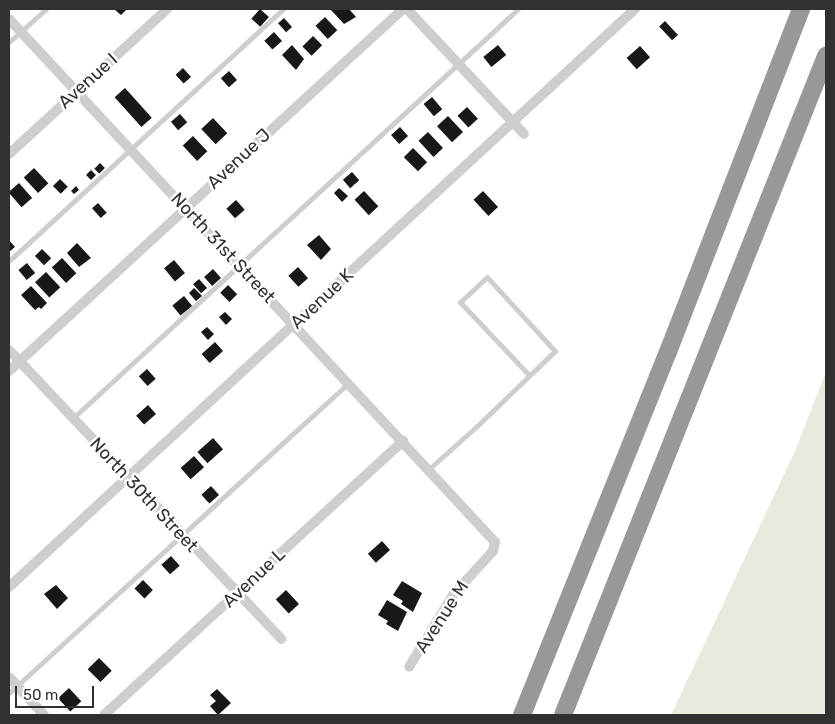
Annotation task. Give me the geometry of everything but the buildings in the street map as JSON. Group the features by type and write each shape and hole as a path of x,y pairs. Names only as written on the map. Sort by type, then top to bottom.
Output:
{"highway":[{"path":"522,715 668,352 801,9"},
{"path":"563,715 826,56"}],"street":[{"name":"Avenue I","path":"9,154 167,9"},
{"name":"Avenue J","path":"9,371 403,9"},
{"path":"407,9 524,134"},
{"name":"Avenue K","path":"9,587 634,9"},
{"name":"North 31st Street","path":"9,19 492,536 495,546"},
{"name":"North 30th Street","path":"9,350 236,594 281,639"},
{"name":"Avenue L","path":"104,715 403,440"},
{"name":"Avenue M","path":"409,667 453,595 493,551 495,546"},
{"path":"9,676 44,715"}],"lane":[{"path":"9,42 46,9"},
{"path":"9,261 284,9"},
{"path":"73,418 518,9"},
{"path":"429,469 555,351 486,277 460,302 529,375"},
{"path":"9,693 349,382"}],"shaded area":[{"path":"826,372 826,715 671,715 795,451"}]}
